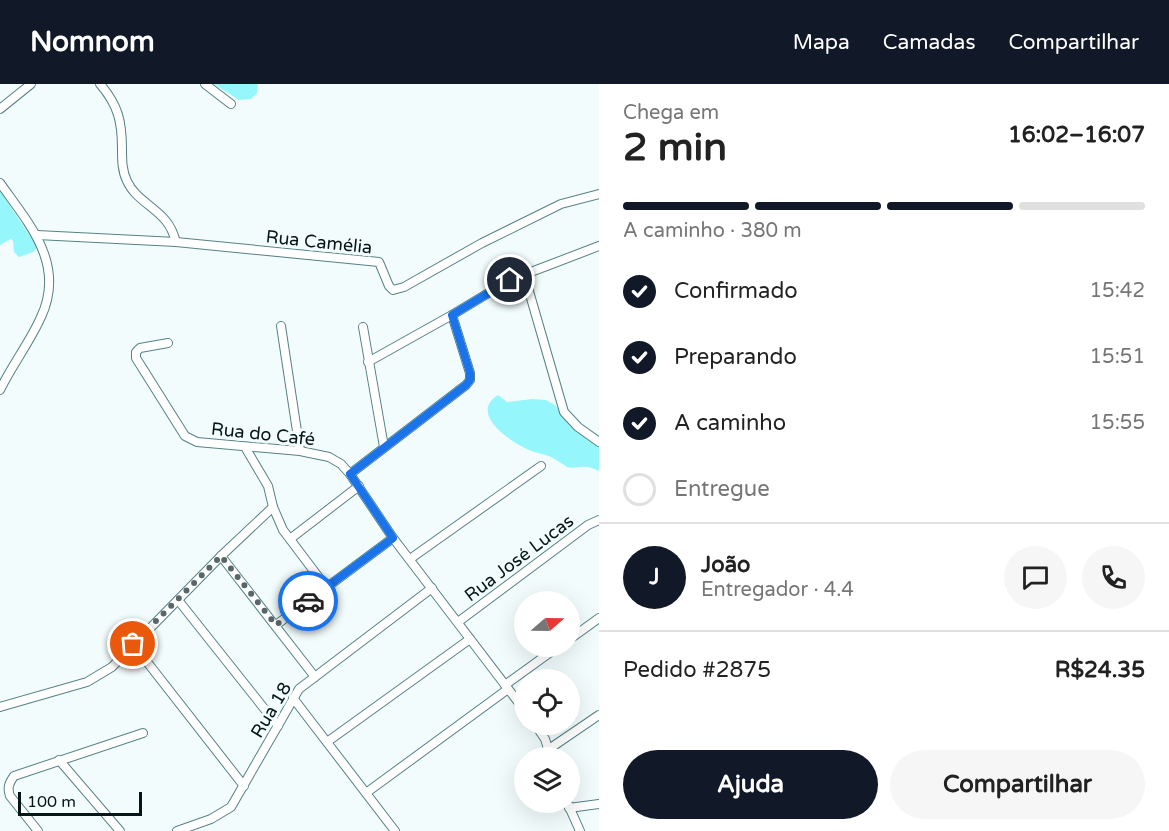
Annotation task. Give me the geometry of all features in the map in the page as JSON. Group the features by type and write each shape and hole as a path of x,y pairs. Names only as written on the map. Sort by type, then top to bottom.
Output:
{"street":[{"path":"0,109 31,84"},
{"path":"100,84 112,98 118,113 122,134 122,165 126,179 133,193 167,221 176,242"},
{"path":"205,84 231,104"},
{"path":"0,183 37,235 47,257 50,280 48,302 0,390"},
{"name":"Rua Camélia","path":"37,235 176,242 379,262 393,290 404,287 482,243 561,204 599,194"},
{"path":"368,362 510,280 599,246"},
{"path":"524,274 564,412 578,427 599,442"},
{"path":"350,474 462,389 470,380 470,373 452,315"},
{"path":"281,326 300,451"},
{"path":"363,327 384,447"},
{"name":"Rua do Café","path":"168,343 140,348 136,352 136,358 185,436 197,442 300,451 329,457 341,464 393,538 514,697"},
{"path":"245,447 268,486 273,507 283,530 326,587"},
{"path":"410,559 541,466"},
{"path":"290,539 358,486"},
{"path":"0,706 87,682 112,667 221,556 273,507"},
{"name":"Rua José Lucas","path":"458,622 588,525 599,520"},
{"path":"276,625 393,538"},
{"path":"221,556 315,677"},
{"name":"Rua 18","path":"177,831 222,814 231,807 299,689 432,588"},
{"path":"178,600 278,726"},
{"path":"580,632 599,618"},
{"path":"327,742 470,639"},
{"path":"133,644 244,786"},
{"path":"366,793 545,657"},
{"path":"293,698 395,831"},
{"path":"558,747 599,715"},
{"path":"38,831 12,800 8,790 9,784 17,774 143,733"},
{"path":"58,760 120,831"},
{"path":"580,805 599,804"},
{"path":"572,813 580,831"}],"shaded area":[{"path":"214,84 258,84 257,93 251,99 239,100"},
{"path":"0,191 36,245 37,248 33,252 19,257 14,252 11,239 0,245"},
{"path":"498,395 507,402 532,399 546,400 555,405 574,428 599,444 599,471 588,467 567,467 551,457 512,441 490,419 488,410 490,402"}],"way so far":[{"path":"133,644 221,556 276,625 308,601"}],"route":[{"path":"308,601 393,538 350,474 466,385 470,380 470,373 452,315 510,280"}]}
